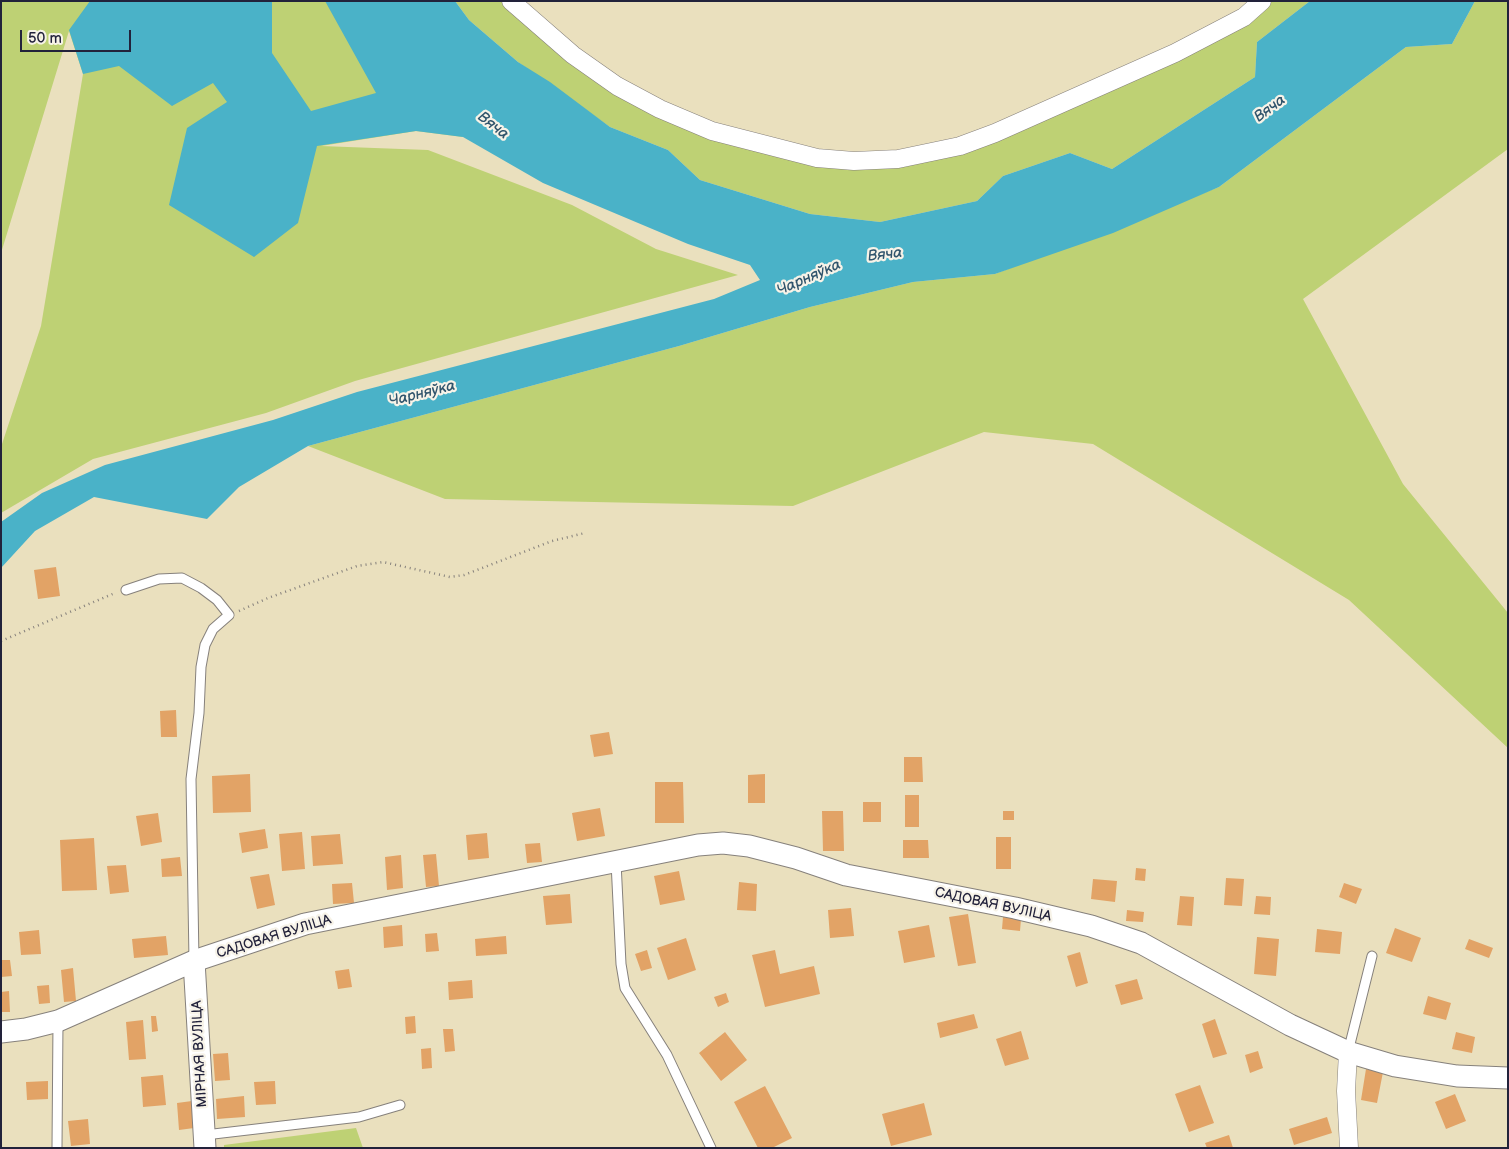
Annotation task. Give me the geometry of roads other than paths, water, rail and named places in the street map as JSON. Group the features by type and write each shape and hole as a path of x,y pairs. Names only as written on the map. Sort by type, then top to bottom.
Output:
{"street":[{"path":"511,1 572,55 617,86 660,109 712,131 817,158 854,161 898,158 960,146 995,133 1175,53 1244,17 1262,1"},
{"name":"САДОВАЯ ВУЛІЦА","path":"1,1032 26,1030 58,1021 194,961 305,924 698,845 723,843 750,846 796,858 846,875 1005,906 1091,926 1142,943 1290,1025 1348,1052 1395,1066 1457,1076 1508,1078"},
{"name":"МІРНАЯ ВУЛІЦА","path":"194,961 205,1141"},
{"path":"1348,1052 1346,1091 1349,1148"}],"lane":[{"path":"126,590 159,579 182,578 216,600 229,615 213,629 204,646 201,667 199,713 191,779 194,961"},
{"path":"616,862 621,964 625,988 668,1055 712,1148"},
{"path":"1348,1052 1372,956"},
{"path":"57,1147 58,1021"},
{"path":"205,1141 359,1117 400,1105"}],"water":[{"path":"90,1 272,1 272,53 311,111 376,93 325,1 455,1 469,20 518,62 550,82 610,127 668,150 700,180 810,214 880,222 977,201 1003,176 1070,153 1112,169 1255,77 1257,42 1310,1 1475,1 1452,44 1406,47 1219,187 1113,233 995,274 913,282 810,307 679,346 308,446 239,487 207,519 94,497 35,531 1,568 1,522 42,493 105,465 273,420 357,392 714,299 760,280 750,265 688,244 543,183 463,137 416,131 317,146 298,223 254,257 169,205 187,128 227,102 213,83 172,106 119,66 83,74 69,30"}],"water label":[{"name":"Вяча","path":"1270,109"},
{"name":"Вяча","path":"493,126"},
{"name":"Вяча","path":"885,255"},
{"name":"Чарняўка","path":"809,278"},
{"name":"Чарняўка","path":"422,394"}]}
